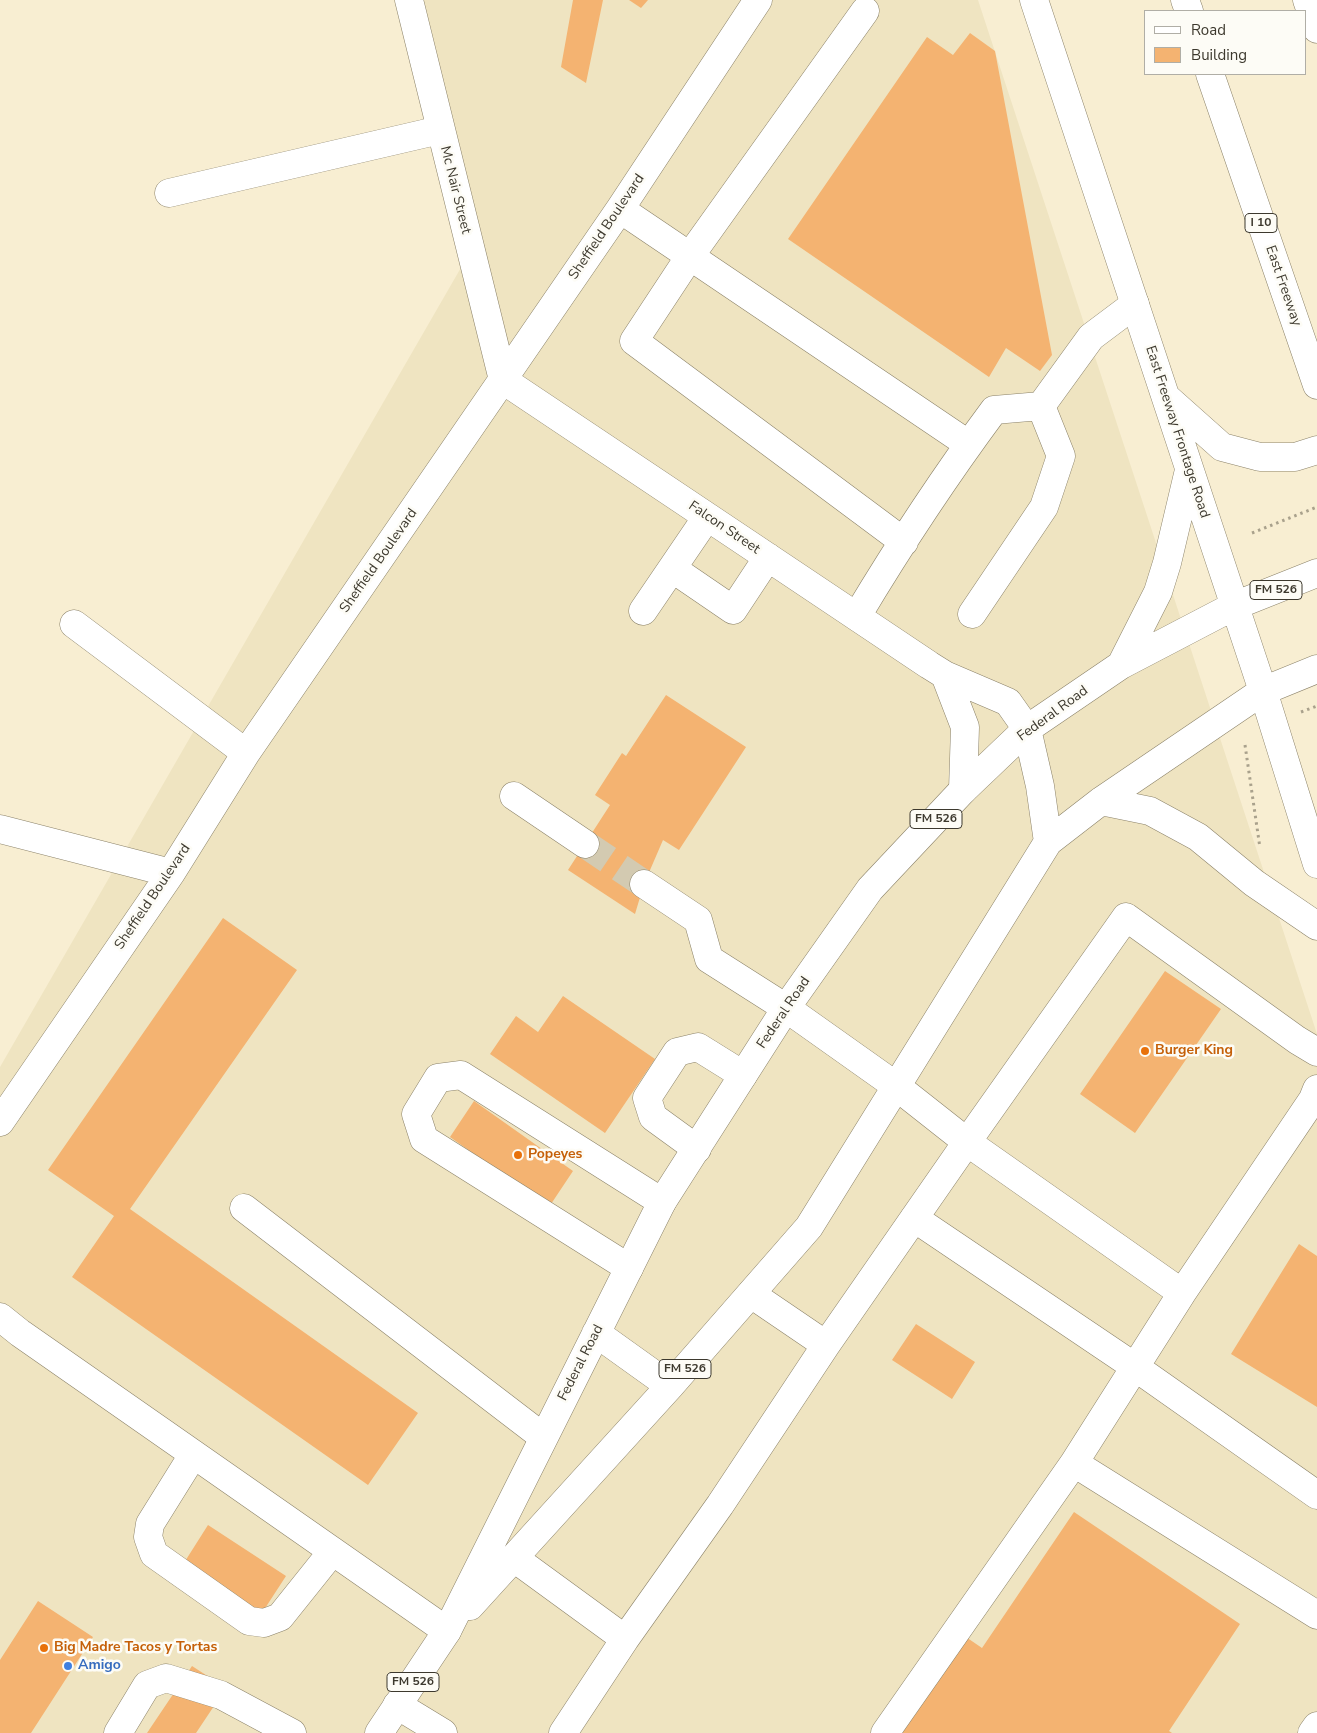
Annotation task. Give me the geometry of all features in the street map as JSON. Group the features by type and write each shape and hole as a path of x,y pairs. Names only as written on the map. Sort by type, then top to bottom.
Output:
{"main road":[{"name":"Mc Nair Street","path":"409,0 503,380"},
{"name":"Sheffield Boulevard","path":"0,1122 171,873 246,753 620,209 758,0"},
{"name":"East Freeway Frontage Road","path":"1034,0 1263,691 1317,861"},
{"path":"1308,0 1317,29"},
{"path":"865,11 690,256 634,341 904,542"},
{"name":"East Freeway","path":"1210,75 1315,379"},
{"path":"169,193 440,130"},
{"path":"620,209 968,444"},
{"path":"857,616 968,444 994,410 1041,406 1091,338 1135,304"},
{"name":"Falcon Street","path":"503,380 945,675 1008,702 1027,729"},
{"path":"1165,398 1222,447 1260,457 1295,457 1317,450"},
{"path":"972,614 1044,507 1061,456 1041,406"},
{"path":"1121,665 1158,592 1190,470"},
{"path":"644,611 708,517"},
{"path":"673,569 732,610 768,557"},
{"name":"Federal Road","path":"447,1632 662,1202 786,1008 870,889 963,790 1027,729 1121,665 1234,606 1317,573"},
{"path":"74,624 246,753"},
{"name":"Federal Road","path":"379,1733 447,1632 670,1386 809,1227 1048,842 1101,801 1263,691 1317,669"},
{"path":"945,675 965,728 963,790"},
{"path":"1027,729 1040,786 1048,842"},
{"path":"514,796 585,844"},
{"path":"1101,801 1150,811 1198,837 1254,882 1317,926"},
{"path":"0,829 171,873"},
{"path":"644,884 698,920 709,959 786,1008 896,1086 967,1142 1182,1293"},
{"path":"563,1733 625,1639 720,1505 826,1345 1126,917 1297,1040 1317,1052"},
{"path":"697,1149 653,1117 647,1098 657,1082 676,1052 698,1047 743,1076"},
{"path":"629,1268 424,1139 416,1114 438,1078 461,1075 662,1202"},
{"path":"885,1733 1074,1463 1182,1293 1313,1099 1317,1089"},
{"path":"244,1208 543,1437"},
{"path":"914,1218 1317,1494"},
{"path":"751,1294 826,1345"},
{"path":"0,1317 193,1455 447,1632"},
{"path":"596,1333 670,1386"},
{"path":"193,1455 150,1524 148,1537 154,1554 250,1620 264,1624 280,1618 332,1552"},
{"path":"1074,1463 1314,1606"},
{"path":"514,1558 625,1639"},
{"path":"118,1733 147,1685 166,1678 221,1695 292,1733"},
{"path":"397,1705 443,1733"},
{"path":"1312,1733 1317,1726"}],"path":[{"path":"1252,533 1317,507"},
{"path":"1296,714 1317,706"},
{"path":"1244,740 1262,857"}],"shaded area":[{"path":"420,0 978,0 1317,1034 1317,1733 0,1733 0,1067 470,252"}],"building":[{"path":"573,0 603,0 586,83 561,67"},
{"path":"629,0 648,0 641,8"},
{"path":"970,33 995,51 1052,355 1040,371 1006,348 989,377 788,239 927,37 953,55"},
{"path":"666,695 746,747 679,850 663,840 644,884 635,914 568,870 610,805 595,795 622,753 626,756"},
{"path":"223,918 297,970 130,1209 418,1413 368,1485 72,1277 114,1216 48,1170"},
{"path":"1165,971 1221,1009 1135,1133 1080,1094"},
{"path":"563,996 655,1059 605,1133 490,1054 516,1016 538,1032"},
{"path":"474,1101 573,1171 549,1207 450,1137"},
{"path":"1299,1244 1317,1256 1317,1407 1231,1354"},
{"path":"916,1324 975,1362 952,1399 892,1360"},
{"path":"1074,1512 1240,1624 1169,1731 1172,1733 898,1733 963,1635 982,1648"},
{"path":"208,1525 286,1576 260,1616 182,1566"},
{"path":"38,1601 93,1637 31,1733 0,1733 0,1660"},
{"path":"192,1666 226,1688 196,1733 147,1733"}],"tunnel":[{"path":"585,844 644,884"}],"place":[{"name":"Burger King","path":"1145,1051"},
{"name":"Popeyes","path":"518,1155"},
{"name":"Big Madre Tacos y Tortas","path":"44,1648"},
{"name":"Amigo","path":"68,1666"}]}
